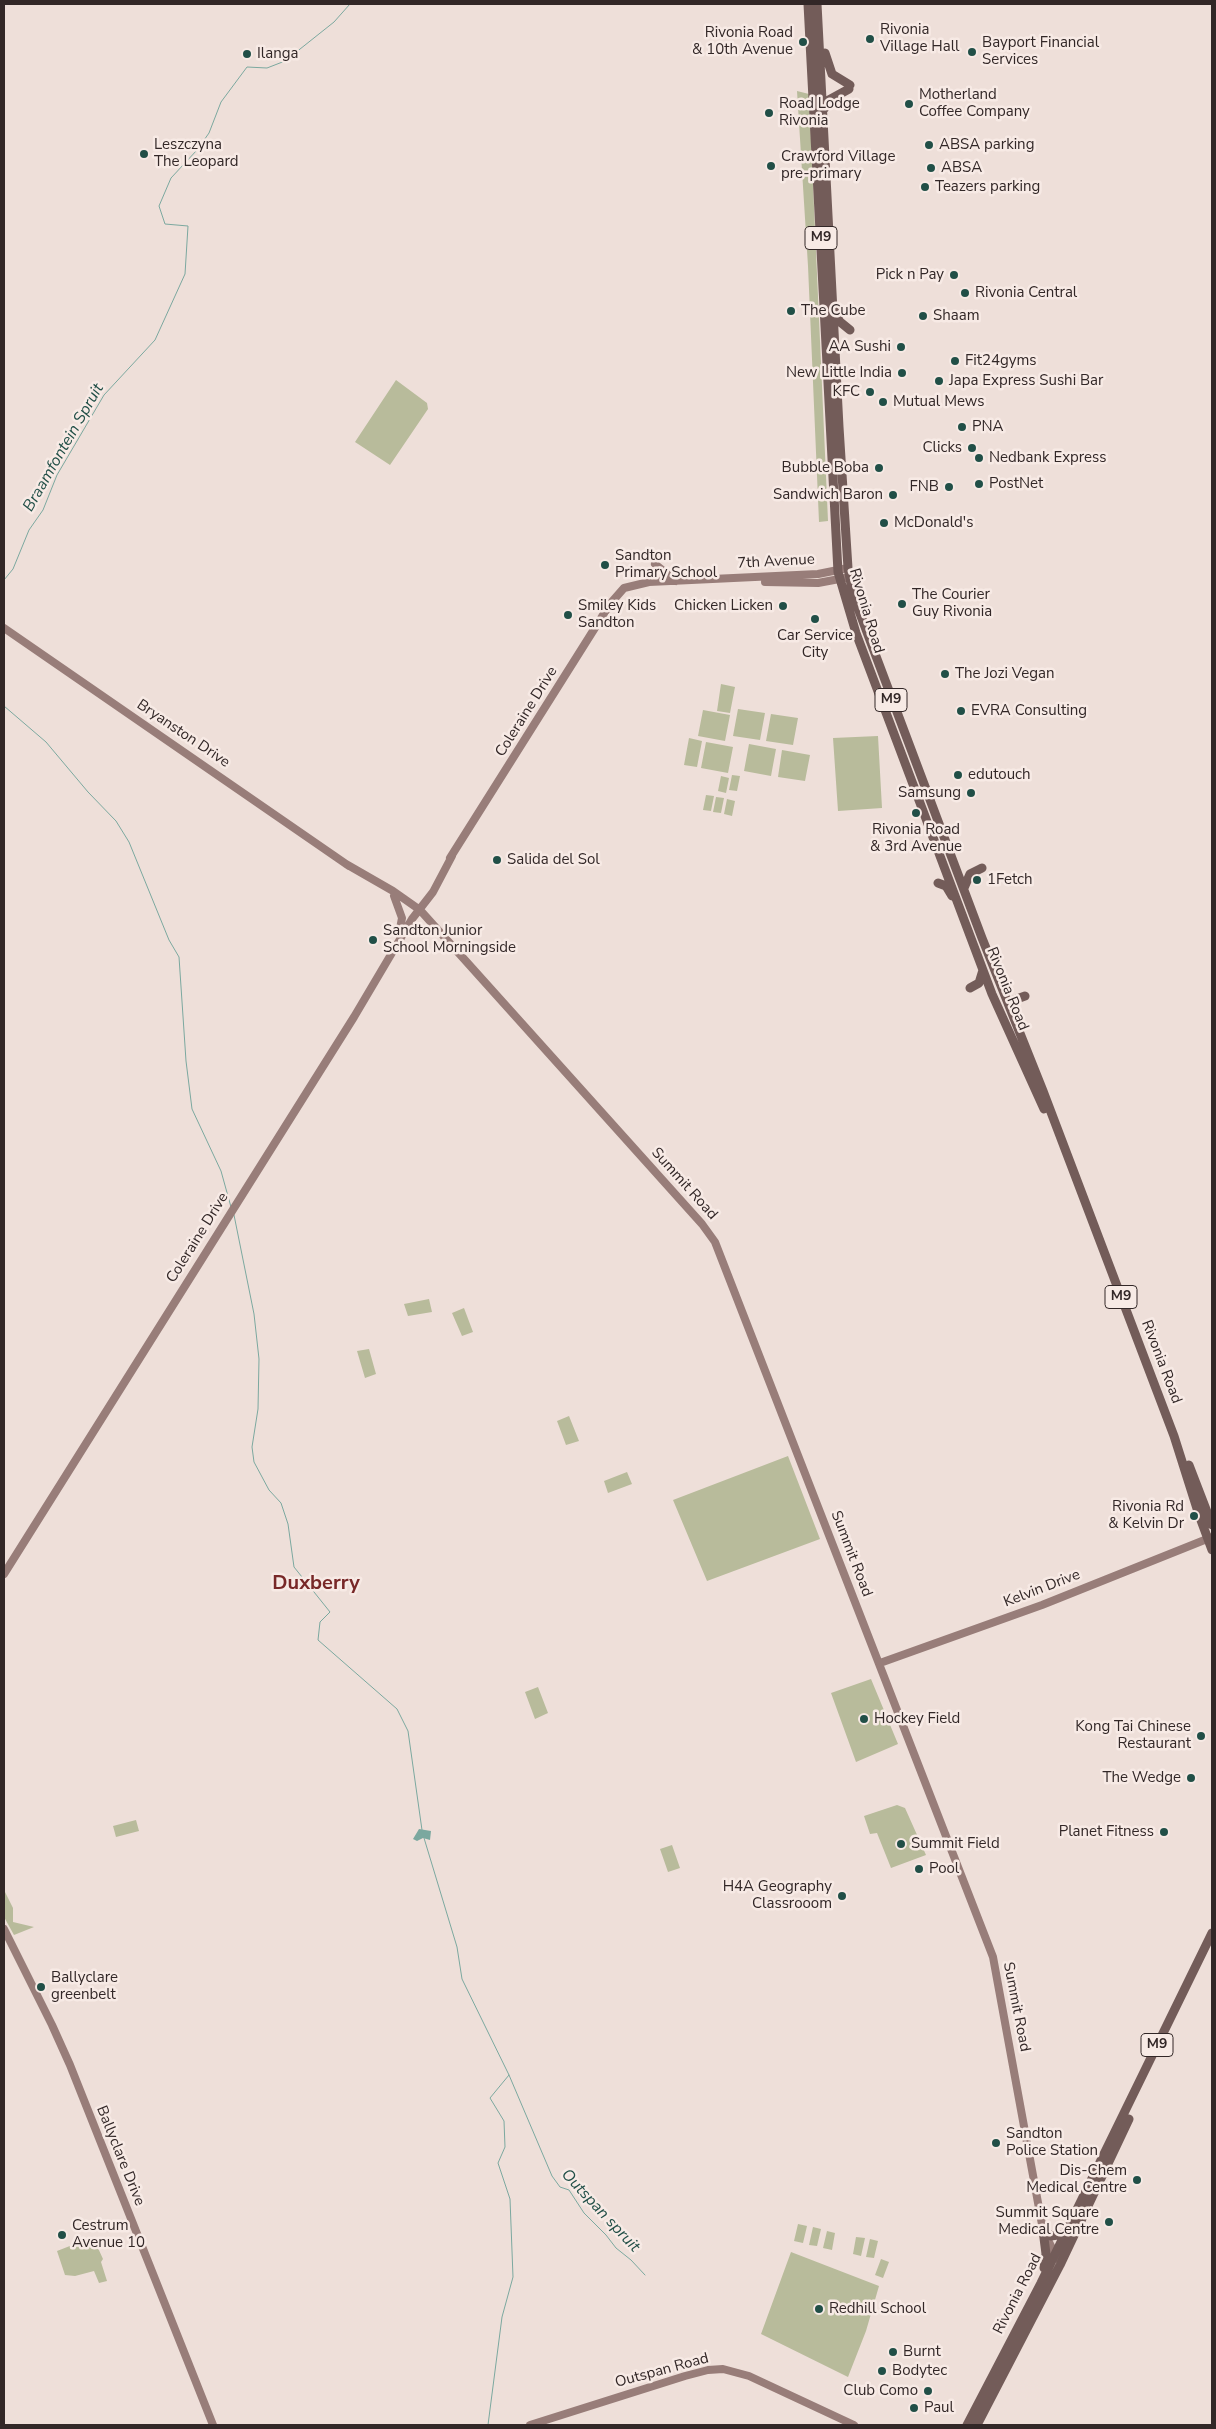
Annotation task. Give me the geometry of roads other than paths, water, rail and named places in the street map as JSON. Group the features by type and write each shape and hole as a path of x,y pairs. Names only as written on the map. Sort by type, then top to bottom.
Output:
{"main road":[{"name":"Rivonia Road","path":"808,4 839,576 856,633 983,968 1016,1048 1068,1157"},
{"name":"Rivonia Road","path":"817,4 849,573 858,612 1174,1436 1210,1538 1212,1550"},
{"path":"818,16 829,70 849,87 827,101 824,113"},
{"path":"831,277 838,318 849,330 835,350"},
{"path":"655,564 676,581"},
{"path":"839,576 849,573"},
{"name":"7th Avenue","path":"628,586 676,581 839,576"},
{"name":"7th Avenue","path":"628,586 743,582 818,583 839,576"},
{"name":"Coleraine Drive","path":"4,1574 363,1003 397,944 614,596 628,586"},
{"name":"Bryanston Drive","path":"4,628 417,912"},
{"name":"Bryanston Drive","path":"346,864 417,912"},
{"path":"964,888 970,874 982,868"},
{"path":"938,883 950,890 961,918 967,924"},
{"path":"394,896 402,921 397,944"},
{"name":"Summit Road","path":"417,912 605,1115 702,1224 715,1242 880,1662 995,1965 1043,2229 1060,2265"},
{"path":"970,988 979,983 983,976 983,968"},
{"path":"1013,1016 1014,1000 1025,996"},
{"name":"Rivonia Road","path":"1174,1436 1212,1525"},
{"path":"1204,1504 1212,1516"},
{"name":"Kelvin Drive","path":"880,1662 1042,1605 1210,1538"},
{"name":"Ballyclare Drive","path":"4,1929 70,2065 212,2425"},
{"name":"Rivonia Road","path":"967,2425 1041,2283 1212,1933"},
{"name":"Rivonia Road","path":"977,2425 1060,2265 1212,1944"},
{"path":"1102,2157 1107,2153 1113,2152"},
{"path":"1043,2229 1051,2236 1065,2234"},
{"path":"1041,2283 1046,2258 1043,2229"},
{"name":"Outspan Road","path":"530,2425 685,2376 708,2370 723,2369 749,2376 854,2425"}],"water":[{"path":"419,1829 431,1831 430,1840 423,1838 417,1841 413,1839"}],"waterway":[{"name":"Braamfontein Spruit","path":"4,580 13,569 29,530 43,510 57,475 104,395 155,340 185,274 188,226 165,224 159,206 171,178 197,150 209,133 221,102 247,67 267,68 285,61 334,22 350,4"},
{"path":"4,706 46,742 88,792 116,821 129,842 169,940 179,957 186,1061 192,1109 221,1171 231,1207"},
{"path":"234,1215 254,1314 259,1359 258,1409 252,1447 254,1462 269,1490 281,1503 288,1524 294,1567 330,1612 320,1622 318,1640 397,1709 408,1731 422,1830"},
{"path":"424,1838 457,1947 462,1979 509,2075 490,2098 504,2121 505,2147 498,2163 510,2199 513,2277 502,2317 488,2425"},
{"name":"Outspan spruit","path":"509,2075 552,2176 560,2187 569,2190 584,2213 616,2248 645,2275"}],"place":[{"name":"Rivonia Village Hall","path":"870,39"},
{"name":"Rivonia Road & 10th Avenue","path":"803,42"},
{"name":"Bayport Financial Services","path":"972,52"},
{"name":"Ilanga","path":"247,54"},
{"name":"Motherland Coffee Company","path":"909,104"},
{"name":"Road Lodge Rivonia","path":"769,113"},
{"name":"ABSA parking","path":"929,145"},
{"name":"Leszczyna The Leopard","path":"144,154"},
{"name":"Crawford Village pre-primary","path":"771,166"},
{"name":"ABSA","path":"931,168"},
{"name":"Teazers parking","path":"925,187"},
{"name":"Pick n Pay","path":"954,275"},
{"name":"Rivonia Central","path":"965,293"},
{"name":"The Cube","path":"791,311"},
{"name":"Shaam","path":"923,316"},
{"name":"AA Sushi","path":"901,347"},
{"name":"Fit24gyms","path":"955,361"},
{"name":"New Little India","path":"902,373"},
{"name":"Japa Express Sushi Bar","path":"939,381"},
{"name":"KFC","path":"870,392"},
{"name":"Mutual Mews","path":"883,402"},
{"name":"PNA","path":"962,427"},
{"name":"Clicks","path":"972,448"},
{"name":"Nedbank Express","path":"979,458"},
{"name":"Bubble Boba","path":"879,468"},
{"name":"PostNet","path":"979,484"},
{"name":"FNB","path":"949,487"},
{"name":"Sandwich Baron","path":"893,495"},
{"name":"McDonald's","path":"884,523"},
{"name":"Sandton Primary School","path":"605,565"},
{"name":"The Courier Guy Rivonia","path":"902,604"},
{"name":"Chicken Licken","path":"783,606"},
{"name":"Smiley Kids Sandton","path":"568,615"},
{"name":"Car Service City","path":"815,619"},
{"name":"The Jozi Vegan","path":"945,674"},
{"name":"EVRA Consulting","path":"961,711"},
{"name":"edutouch","path":"958,775"},
{"name":"Samsung","path":"971,793"},
{"name":"Rivonia Road & 3rd Avenue","path":"916,813"},
{"name":"Salida del Sol","path":"497,860"},
{"name":"1Fetch","path":"977,880"},
{"name":"Sandton Junior School Morningside","path":"373,940"},
{"name":"Rivonia Rd & Kelvin Dr","path":"1194,1516"},
{"name":"Hockey Field","path":"864,1719"},
{"name":"Kong Tai Chinese Restaurant","path":"1201,1736"},
{"name":"The Wedge","path":"1191,1778"},
{"name":"Planet Fitness","path":"1164,1832"},
{"name":"Summit Field","path":"901,1844"},
{"name":"Pool","path":"919,1869"},
{"name":"H4A Geography Classrooom","path":"842,1896"},
{"name":"Ballyclare greenbelt","path":"41,1987"},
{"name":"Sandton Police Station","path":"996,2143"},
{"name":"Dis-Chem Medical Centre","path":"1137,2180"},
{"name":"Summit Square Medical Centre","path":"1109,2222"},
{"name":"Cestrum Avenue 10","path":"62,2235"},
{"name":"Redhill School","path":"819,2309"},
{"name":"Burnt","path":"893,2352"},
{"name":"Bodytec","path":"882,2371"},
{"name":"Club Como","path":"928,2391"},
{"name":"Paul","path":"914,2408"}],"district":[{"name":"Duxberry","path":"316,1584"}]}
